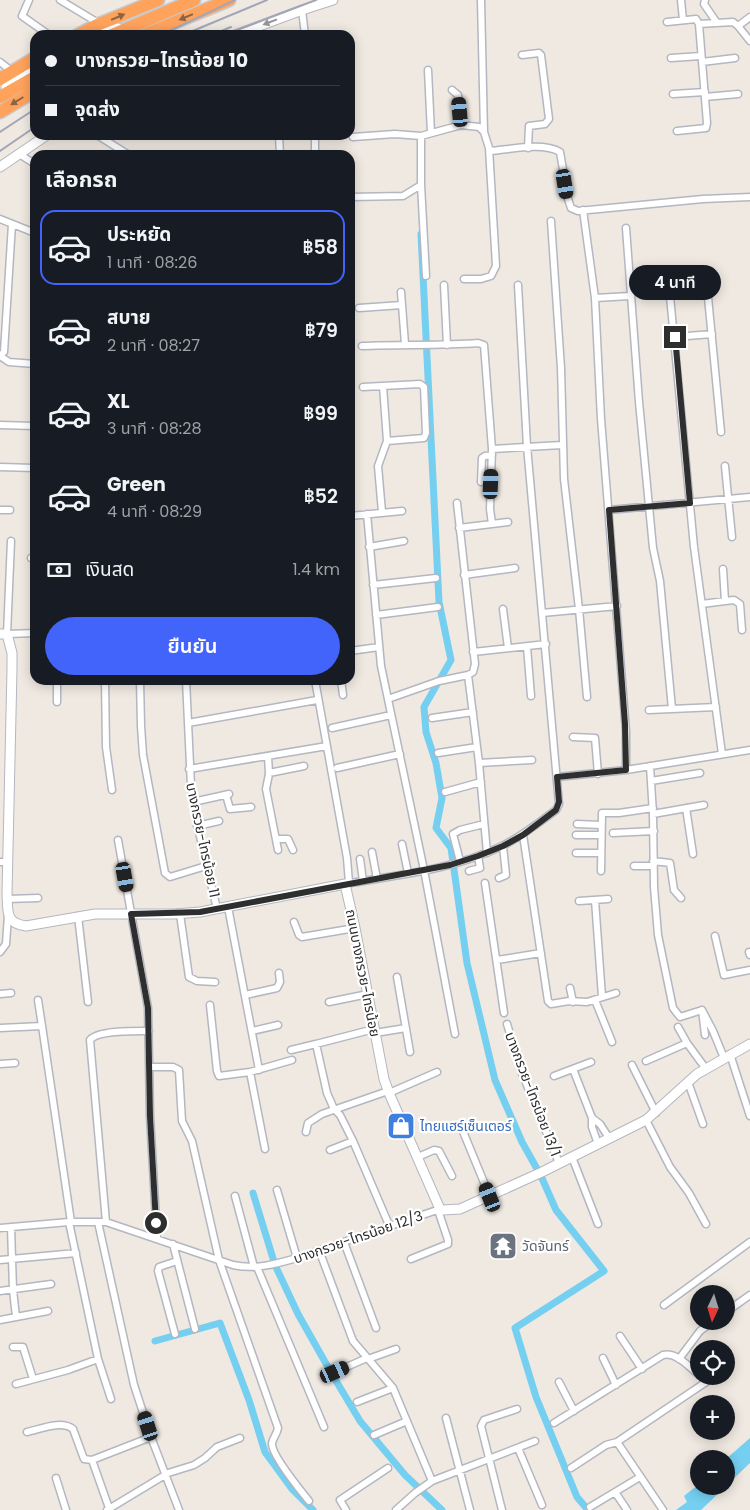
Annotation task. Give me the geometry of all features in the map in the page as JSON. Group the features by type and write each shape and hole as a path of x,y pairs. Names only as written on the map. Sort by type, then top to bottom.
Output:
{"highway":[{"path":"88,30 158,0"},
{"path":"124,30 194,0"},
{"path":"156,30 229,0"},
{"path":"0,79 30,61"},
{"path":"0,97 30,79"},
{"path":"0,112 30,94"}],"main road":[{"path":"112,30 189,0"},
{"path":"248,30 333,0"},
{"path":"0,92 30,72"},
{"path":"0,167 40,140"},
{"path":"4,634 12,653 4,862 5,896 8,915 15,924 26,926 98,914 180,914 218,909 350,883"},
{"name":"ถนนบางกรวย-ไทรน้อย","path":"350,883 355,928 388,1092 439,1209"},
{"path":"439,1209 447,1211 460,1209 490,1197 646,1120 656,1113 688,1082 727,1056 750,1044"}],"street":[{"path":"29,0 22,16 41,30"},
{"path":"60,0 95,21"},
{"path":"464,279 481,279 491,276 496,266 489,148 484,132 481,0"},
{"path":"681,0 683,20"},
{"path":"705,0 704,4 717,23"},
{"path":"302,10 304,30"},
{"path":"738,26 750,17"},
{"path":"667,22 696,19 699,24 706,128 677,132"},
{"path":"699,24 732,22 738,26 750,41"},
{"path":"522,55 539,53 541,55 549,118 546,124 529,126 528,148"},
{"path":"671,58 735,58"},
{"path":"0,62 9,69"},
{"path":"428,70 431,133"},
{"path":"452,90 458,95 461,125"},
{"path":"673,94 738,94"},
{"path":"355,137 395,134 421,136 461,125 479,127 484,132"},
{"path":"421,136 421,185 426,276"},
{"path":"105,140 120,150"},
{"path":"489,148 491,151 553,148 560,152 571,208 583,210 703,199 750,197"},
{"path":"20,154 30,161"},
{"path":"355,197 403,196 421,185"},
{"path":"583,210 595,298 597,358 626,731 626,770"},
{"path":"0,219 30,232"},
{"path":"551,220 561,368 562,445 566,510 579,609 587,697"},
{"path":"12,224 4,352 0,356 9,362 30,364"},
{"path":"626,228 639,402 654,548 660,581 672,709"},
{"path":"444,285 447,345"},
{"path":"316,685 350,883 450,865 478,856 503,846 523,835 556,810 559,802 528,446 518,285"},
{"path":"669,286 690,503 722,754"},
{"path":"708,287 721,432"},
{"path":"401,292 405,344"},
{"path":"595,298 630,296"},
{"path":"359,308 402,306"},
{"path":"675,337 712,334"},
{"path":"362,346 405,344 422,346 478,343 484,345 492,452 490,509 492,524"},
{"path":"363,387 420,384 424,387 426,433 424,438 387,441"},
{"path":"382,512 378,466 387,441 383,386"},
{"path":"0,425 30,426"},
{"path":"481,482 482,458 492,452 528,446 562,445"},
{"path":"725,466 732,537"},
{"path":"0,467 30,468"},
{"path":"609,510 750,498"},
{"path":"388,699 438,680 468,675 474,669 457,503"},
{"path":"0,510 10,510"},
{"path":"355,515 402,511"},
{"path":"367,514 379,647 455,1034"},
{"path":"459,528 508,522"},
{"path":"11,541 4,634 30,633"},
{"path":"369,547 404,541"},
{"path":"464,575 516,568"},
{"path":"723,569 726,601"},
{"path":"373,585 436,578"},
{"path":"702,604 734,600 740,604 742,630"},
{"path":"542,613 617,606"},
{"path":"376,615 438,607"},
{"path":"504,609 508,648"},
{"path":"473,652 546,644"},
{"path":"355,650 379,647"},
{"path":"528,647 531,696"},
{"path":"468,675 481,782 486,853"},
{"path":"57,685 57,702"},
{"path":"104,685 106,747 112,790"},
{"path":"140,685 140,726 165,873 170,877 206,866"},
{"name":"บางกรวย-ไทรน้อย 11","path":"186,685 189,769 193,802 206,866 218,909"},
{"path":"341,685 343,695"},
{"path":"188,723 317,700"},
{"path":"649,710 716,707"},
{"path":"432,718 473,712"},
{"path":"332,728 391,715"},
{"path":"573,737 596,738 598,774"},
{"path":"189,769 327,746"},
{"path":"438,753 477,747"},
{"path":"557,777 598,774 750,750"},
{"path":"337,768 400,754"},
{"path":"268,756 269,773 266,788 278,850"},
{"path":"479,763 532,760"},
{"path":"269,773 304,766"},
{"path":"650,766 654,831 653,864 658,935 672,1008 680,1018 702,1010"},
{"path":"651,781 700,773"},
{"path":"445,792 481,782"},
{"path":"193,802 228,794 230,809 251,806"},
{"path":"601,871 602,813 653,811 704,805"},
{"path":"686,808 693,854"},
{"path":"197,826 219,821"},
{"path":"459,862 453,834 460,830 484,824"},
{"path":"577,824 601,826"},
{"path":"613,833 654,831"},
{"path":"523,835 548,1001 551,1004 582,1003 616,993"},
{"path":"576,835 601,835"},
{"path":"276,839 288,839 293,850"},
{"path":"118,840 147,998 152,1165 157,1238"},
{"path":"402,844 408,873"},
{"path":"499,878 506,874 503,846"},
{"path":"372,852 377,879"},
{"path":"576,853 601,853"},
{"path":"469,871 480,868 478,856"},
{"path":"360,859 364,881"},
{"path":"634,866 670,863 674,890 682,898"},
{"name":"บางกรวย-ไทรน้อย 13/1","path":"485,883 498,960 504,1013"},
{"path":"5,896 38,898"},
{"path":"579,901 608,899"},
{"path":"595,900 602,997"},
{"path":"228,907 259,1070"},
{"path":"180,914 189,977 197,981 215,982"},
{"path":"0,952 6,944 8,915"},
{"path":"78,916 88,1002"},
{"path":"294,922 299,935 302,937 355,928"},
{"path":"715,936 724,975 750,970"},
{"path":"498,960 541,952"},
{"path":"245,995 277,988 280,982 279,972"},
{"path":"397,977 410,1052"},
{"path":"570,988 573,1002"},
{"path":"0,994 11,993"},
{"path":"328,1002 368,994"},
{"path":"38,1000 70,1222 98,1359 111,1399"},
{"path":"595,1000 612,1042"},
{"path":"210,1005 218,1075 221,1077 250,1072 292,1060"},
{"path":"702,1010 705,1035"},
{"path":"702,1010 727,1056 750,1116"},
{"name":"บางกรวย-ไทรน้อย 13/1","path":"507,1024 522,1073 559,1163"},
{"path":"252,1030 278,1025"},
{"path":"0,1028 42,1026"},
{"path":"678,1027 706,1069"},
{"path":"291,1050 375,1031 406,1028"},
{"path":"106,1222 90,1040 94,1036 115,1032 149,1031"},
{"path":"646,1062 687,1043"},
{"path":"316,1044 327,1093 334,1109 340,1115 389,1225"},
{"path":"554,1076 591,1062"},
{"path":"0,1064 15,1063"},
{"path":"632,1065 656,1113"},
{"path":"149,1067 174,1066 179,1070 182,1121 192,1141 219,1260 278,1428 273,1441 273,1447 281,1464 309,1501"},
{"path":"573,1069 592,1118 592,1127 598,1144"},
{"path":"250,1072 265,1149"},
{"path":"306,1132 311,1120 334,1109 388,1092 437,1072"},
{"path":"688,1082 703,1124"},
{"path":"592,1118 600,1124 609,1138"},
{"path":"646,1120 670,1167 689,1193 706,1224"},
{"path":"462,1129 490,1197"},
{"path":"330,1150 352,1141"},
{"path":"418,1158 434,1150 439,1151 452,1176"},
{"path":"572,1157 598,1224"},
{"path":"277,1190 297,1258"},
{"path":"235,1196 255,1267 324,1427"},
{"path":"411,1259 448,1244 439,1209"},
{"name":"บางกรวย-ไทรน้อย 12/3","path":"255,1267 297,1258 439,1209"},
{"path":"0,1228 70,1222 106,1222 219,1260 240,1266 255,1267"},
{"path":"98,1222 127,1355 151,1437 178,1510"},
{"path":"11,1227 12,1290 16,1317"},
{"path":"344,1242 376,1328"},
{"path":"664,1305 750,1242"},
{"path":"173,1244 195,1329"},
{"path":"319,1250 353,1341 393,1388 432,1481"},
{"path":"0,1260 76,1253"},
{"path":"175,1334 158,1271 159,1266 177,1261"},
{"path":"0,1291 51,1284"},
{"path":"735,1306 750,1295"},
{"path":"0,1320 48,1311"},
{"path":"679,1358 701,1330"},
{"path":"620,1336 642,1369"},
{"path":"13,1346 23,1347 33,1379"},
{"path":"335,1372 396,1348"},
{"path":"554,1423 668,1354 679,1358 690,1367"},
{"path":"603,1358 616,1384"},
{"path":"16,1384 68,1370 98,1359"},
{"path":"558,1382 574,1411"},
{"path":"571,1468 606,1445 617,1442 704,1385"},
{"path":"357,1402 393,1388"},
{"path":"502,1510 481,1426 484,1420 517,1409"},
{"path":"446,1418 470,1510"},
{"path":"374,1435 407,1421"},
{"path":"27,1432 59,1425 70,1426 73,1429 84,1459 92,1460 151,1437"},
{"path":"92,1460 108,1509 165,1475 194,1465 205,1458 216,1447 240,1438"},
{"path":"396,1510 432,1481 535,1441"},
{"path":"617,1442 663,1510"},
{"path":"518,1448 542,1505"},
{"path":"346,1510 340,1500 388,1468"},
{"path":"590,1506 640,1477"},
{"path":"56,1478 66,1510"},
{"path":"615,1492 627,1510"},
{"path":"403,1504 409,1510"}],"water":[{"path":"750,1438 750,1463 735,1477 735,1451"},
{"path":"690,1491 690,1495 717,1495 701,1510 676,1510 687,1502 684,1496"}],"waterway":[{"path":"421,234 439,602 451,660 424,707 426,732 436,763 442,798 436,828 451,848 467,963 495,1080 522,1142 541,1176 556,1210 604,1271 515,1328 536,1397 577,1497 588,1510"},
{"path":"253,1193 275,1265 298,1314 360,1421 405,1475 442,1510"},
{"path":"155,1341 220,1323 249,1400 265,1452 292,1489 313,1510"}],"railway":[{"path":"172,30 235,0"},
{"path":"195,30 267,0"},
{"path":"237,30 316,0"},
{"path":"224,30 231,27"},
{"path":"0,132 30,112"},
{"path":"0,151 30,130"}],"place":[{"name":"ไทยแฮร์เซ็นเตอร์","path":"401,1126"},
{"name":"วัดจันทร์","path":"503,1246"}],"route":[{"path":"156,1223 150,1116 148,1008 131,914 200,912 450,865 503,846 523,835 556,810 559,804 557,777 626,770 626,731 609,510 690,503 675,337"}]}
